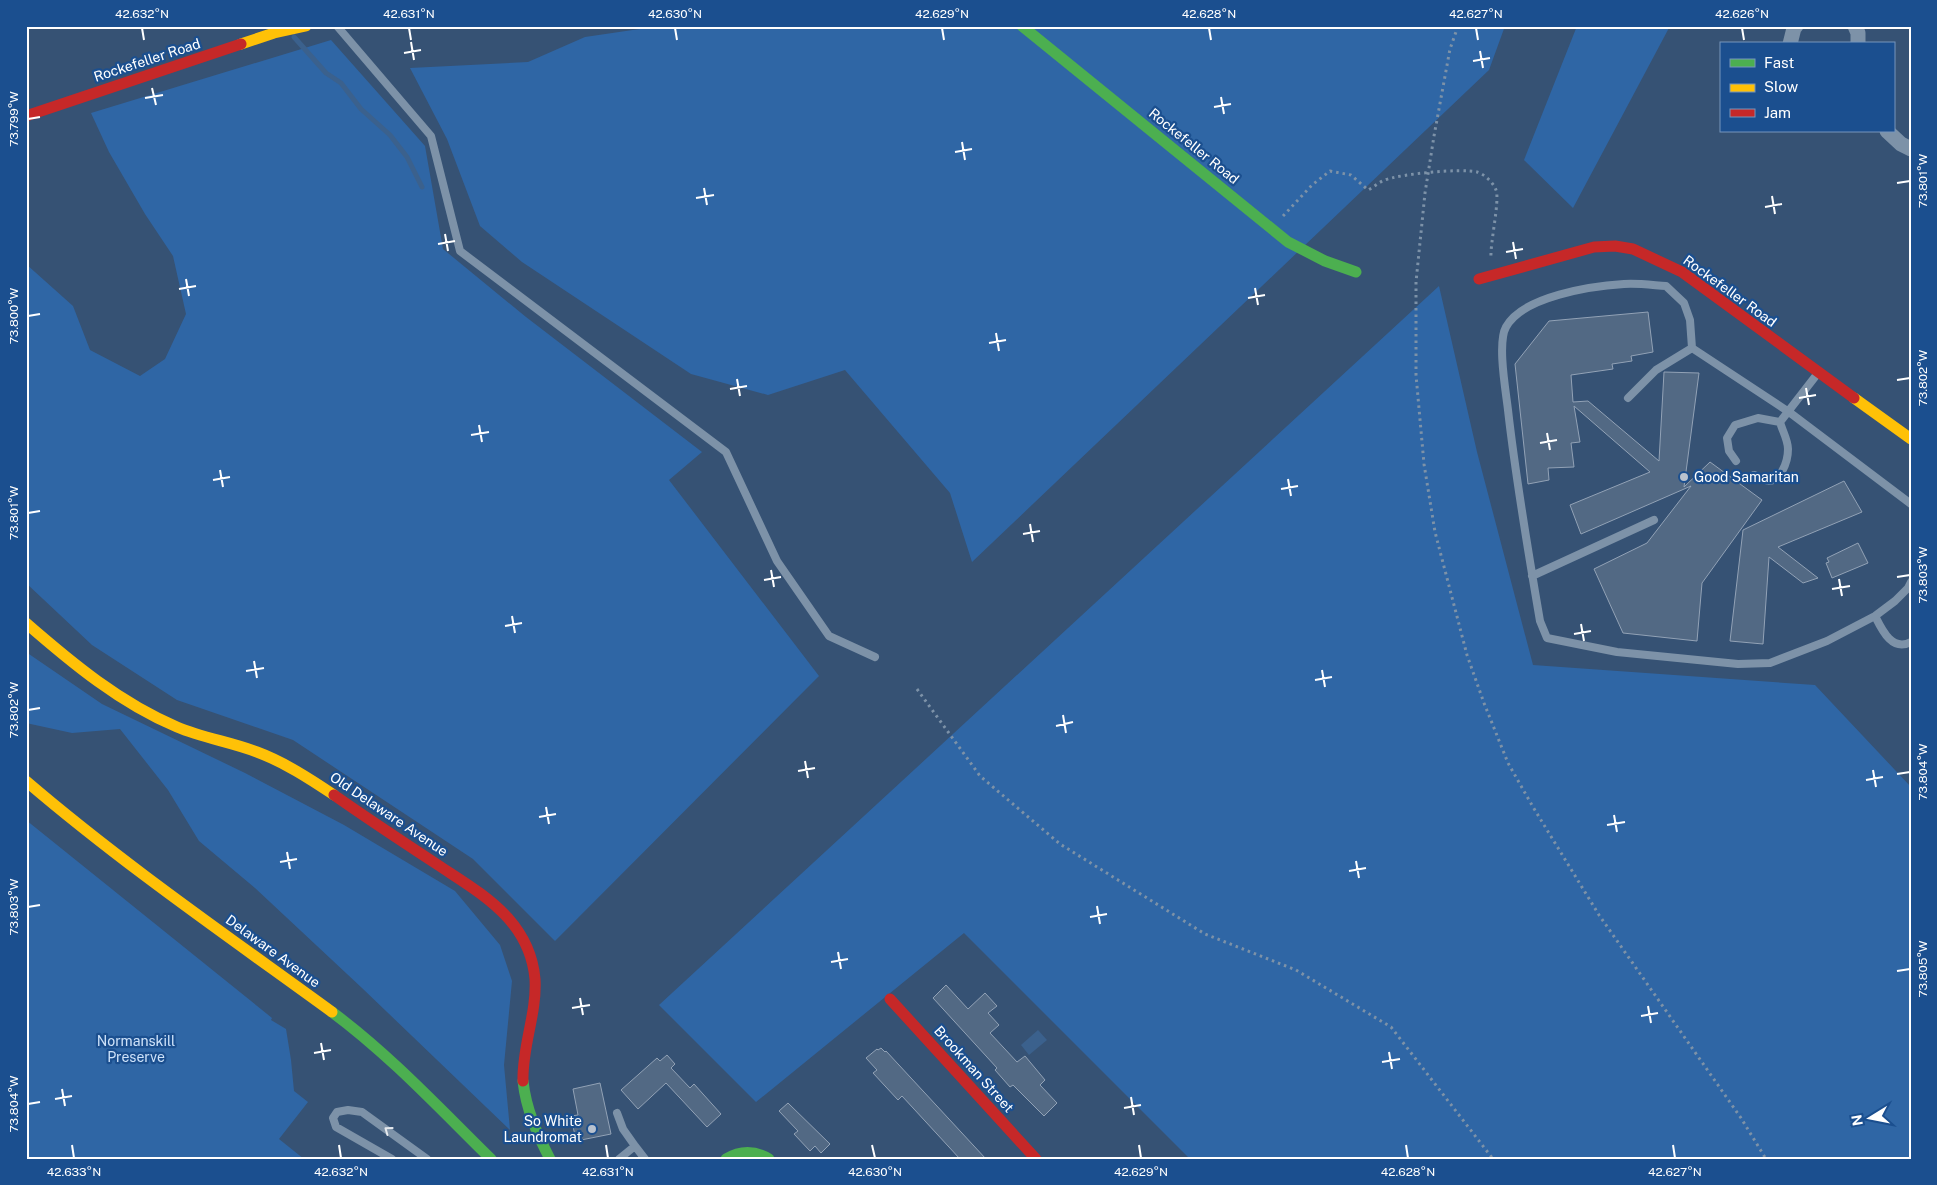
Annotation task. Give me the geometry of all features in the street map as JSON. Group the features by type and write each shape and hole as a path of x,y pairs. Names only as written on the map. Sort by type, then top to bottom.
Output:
{"street":[{"name":"Rockefeller Road","path":"26,116 274,33 306,26"},
{"name":"Rockefeller Road","path":"1022,26 1288,242 1325,261 1356,272"},
{"path":"1790,42 1796,26"},
{"path":"1855,26 1858,33 1858,42"},
{"path":"1888,132 1901,144 1911,149"},
{"name":"Rockefeller Road","path":"1479,280 1581,250 1604,246 1624,247 1648,255 1682,272 1818,372 1910,436"},
{"name":"Old Delaware Avenue","path":"26,623 61,654 132,704 176,727 256,752 296,771 423,855 502,911 523,937 531,954 535,973 535,999 526,1048 523,1080 532,1120 550,1159"},
{"name":"Delaware Avenue","path":"26,781 60,810 142,873 356,1030 399,1069 491,1159"},
{"name":"Brookman Street","path":"890,998 1036,1159"},
{"path":"726,1159 735,1153 748,1151 768,1158"}],"lane":[{"path":"337,26 431,136 460,251 726,452 777,562 829,636 875,657"},
{"path":"1692,348 1690,320 1684,303 1666,286 1625,284 1567,293 1526,308 1505,328 1502,345 1504,378 1518,493 1540,621 1547,638 1617,652 1738,664 1770,663 1827,641 1875,616 1910,588"},
{"path":"1628,398 1656,370 1692,348"},
{"path":"1692,348 1788,412 1911,504"},
{"path":"1780,422 1818,372"},
{"path":"1736,462 1729,451 1727,438 1735,425 1758,418 1780,422"},
{"path":"1754,475 1766,481 1773,480 1780,475 1788,448 1780,422"},
{"path":"1532,576 1654,520"},
{"path":"1875,616 1883,634 1894,643 1906,644 1911,642"},
{"path":"392,1159 336,1128 333,1118 337,1112 348,1110 362,1112 427,1159"},
{"path":"616,1113 623,1129 645,1159"},
{"path":"619,1159 635,1146"}],"path":[{"path":"1458,26 1450,49 1428,172 1416,282 1416,375 1424,464 1435,532 1470,663 1508,763 1533,806 1599,915 1741,1118 1766,1159"},
{"path":"1272,228 1312,185 1330,171 1351,175 1368,190 1385,180 1428,172 1478,172 1489,180 1497,191 1494,228 1490,247 1492,276"},
{"path":"917,689 980,776 1060,844 1205,934 1296,970 1391,1027 1493,1159"}],"green space":[{"path":"660,26 1505,26 1489,70 972,562 950,493 845,370 768,395 691,374 522,262 480,226 447,139 410,68 528,62 585,37"},
{"path":"1577,26 1670,26 1573,208 1524,160"},
{"path":"331,40 425,146 443,249 526,317 702,452 669,480 819,676 555,941 473,859 293,740 177,700 92,645 26,583 26,264 73,306 90,350 140,376 165,359 186,314 173,256 145,214 109,152 91,113"},
{"path":"1439,286 1477,452 1533,665 1815,685 1911,787 1911,1159 1190,1159 964,933 756,1102 659,1005"},
{"path":"26,652 102,704 245,773 344,825 455,891 500,945 512,981 504,1065 510,1130 255,888 199,841 168,790 120,729 72,733 26,723"},
{"name":"Normanskill Preserve","path":"26,820 272,1018 271,1020 286,1029 294,1091 308,1102 279,1139 304,1159 26,1159"}],"shaded area":[{"path":"1038,1030 1047,1040 1029,1055 1021,1045"}],"building":[{"name":"Good Samaritan","path":"1648,312 1653,352 1631,356 1632,361 1612,364 1613,369 1571,375 1573,402 1588,401 1659,461 1664,372 1699,373 1684,487 1710,462 1762,500 1702,583 1697,641 1623,633 1594,569 1647,543 1691,486 1581,534 1570,505 1650,472 1574,406 1580,442 1571,443 1574,467 1548,468 1549,480 1528,484 1515,364 1549,321"},
{"path":"1844,481 1862,512 1778,547 1818,578 1803,583 1769,557 1763,644 1730,641 1743,530"},
{"path":"1858,543 1868,563 1832,578 1826,563 1829,562 1827,558"},
{"path":"946,985 968,1009 985,993 997,1006 988,1013 999,1025 990,1033 1017,1062 1025,1056 1045,1080 1040,1085 1057,1103 1044,1116 1013,1085 1010,1087 995,1070 997,1068 933,998"},
{"path":"881,1048 886,1051 986,1159 960,1159 902,1096 898,1100 873,1073 877,1070 866,1058"},
{"path":"667,1055 675,1064 671,1068 690,1088 694,1084 721,1114 707,1127 666,1083 638,1109 621,1090 657,1058 660,1061"},
{"path":"600,1083 611,1134 576,1141 571,1116 578,1115 573,1089"},
{"path":"788,1103 830,1144 821,1153 815,1146 810,1151 794,1134 798,1131 779,1111"}],"waterway":[{"path":"294,37 326,73 341,83 361,109 390,135 407,157 422,187"}],"traffic: fast":[{"path":"1022,26 1288,242 1325,261 1356,272"},
{"path":"332,1012 394,1064 491,1159"},
{"path":"523,1081 533,1121 550,1159"},
{"path":"726,1159 748,1152 769,1159"}],"traffic: slow":[{"path":"241,44 274,33 306,26"},
{"path":"1854,398 1911,439"},
{"path":"26,623 97,681 136,706 187,731 267,756 297,771 334,795"},
{"path":"26,781 138,871 332,1012"}],"traffic: jam":[{"path":"26,116 241,44"},
{"path":"1479,279 1594,247 1615,246 1633,249 1682,272 1854,398"},
{"path":"334,795 483,896 500,910 518,931 530,954 535,979 534,1005 523,1068 523,1081"},
{"path":"890,999 1036,1159"}],"place":[{"name":"Good Samaritan","path":"1684,477"},
{"name":"So White Laundromat","path":"592,1129"}]}
